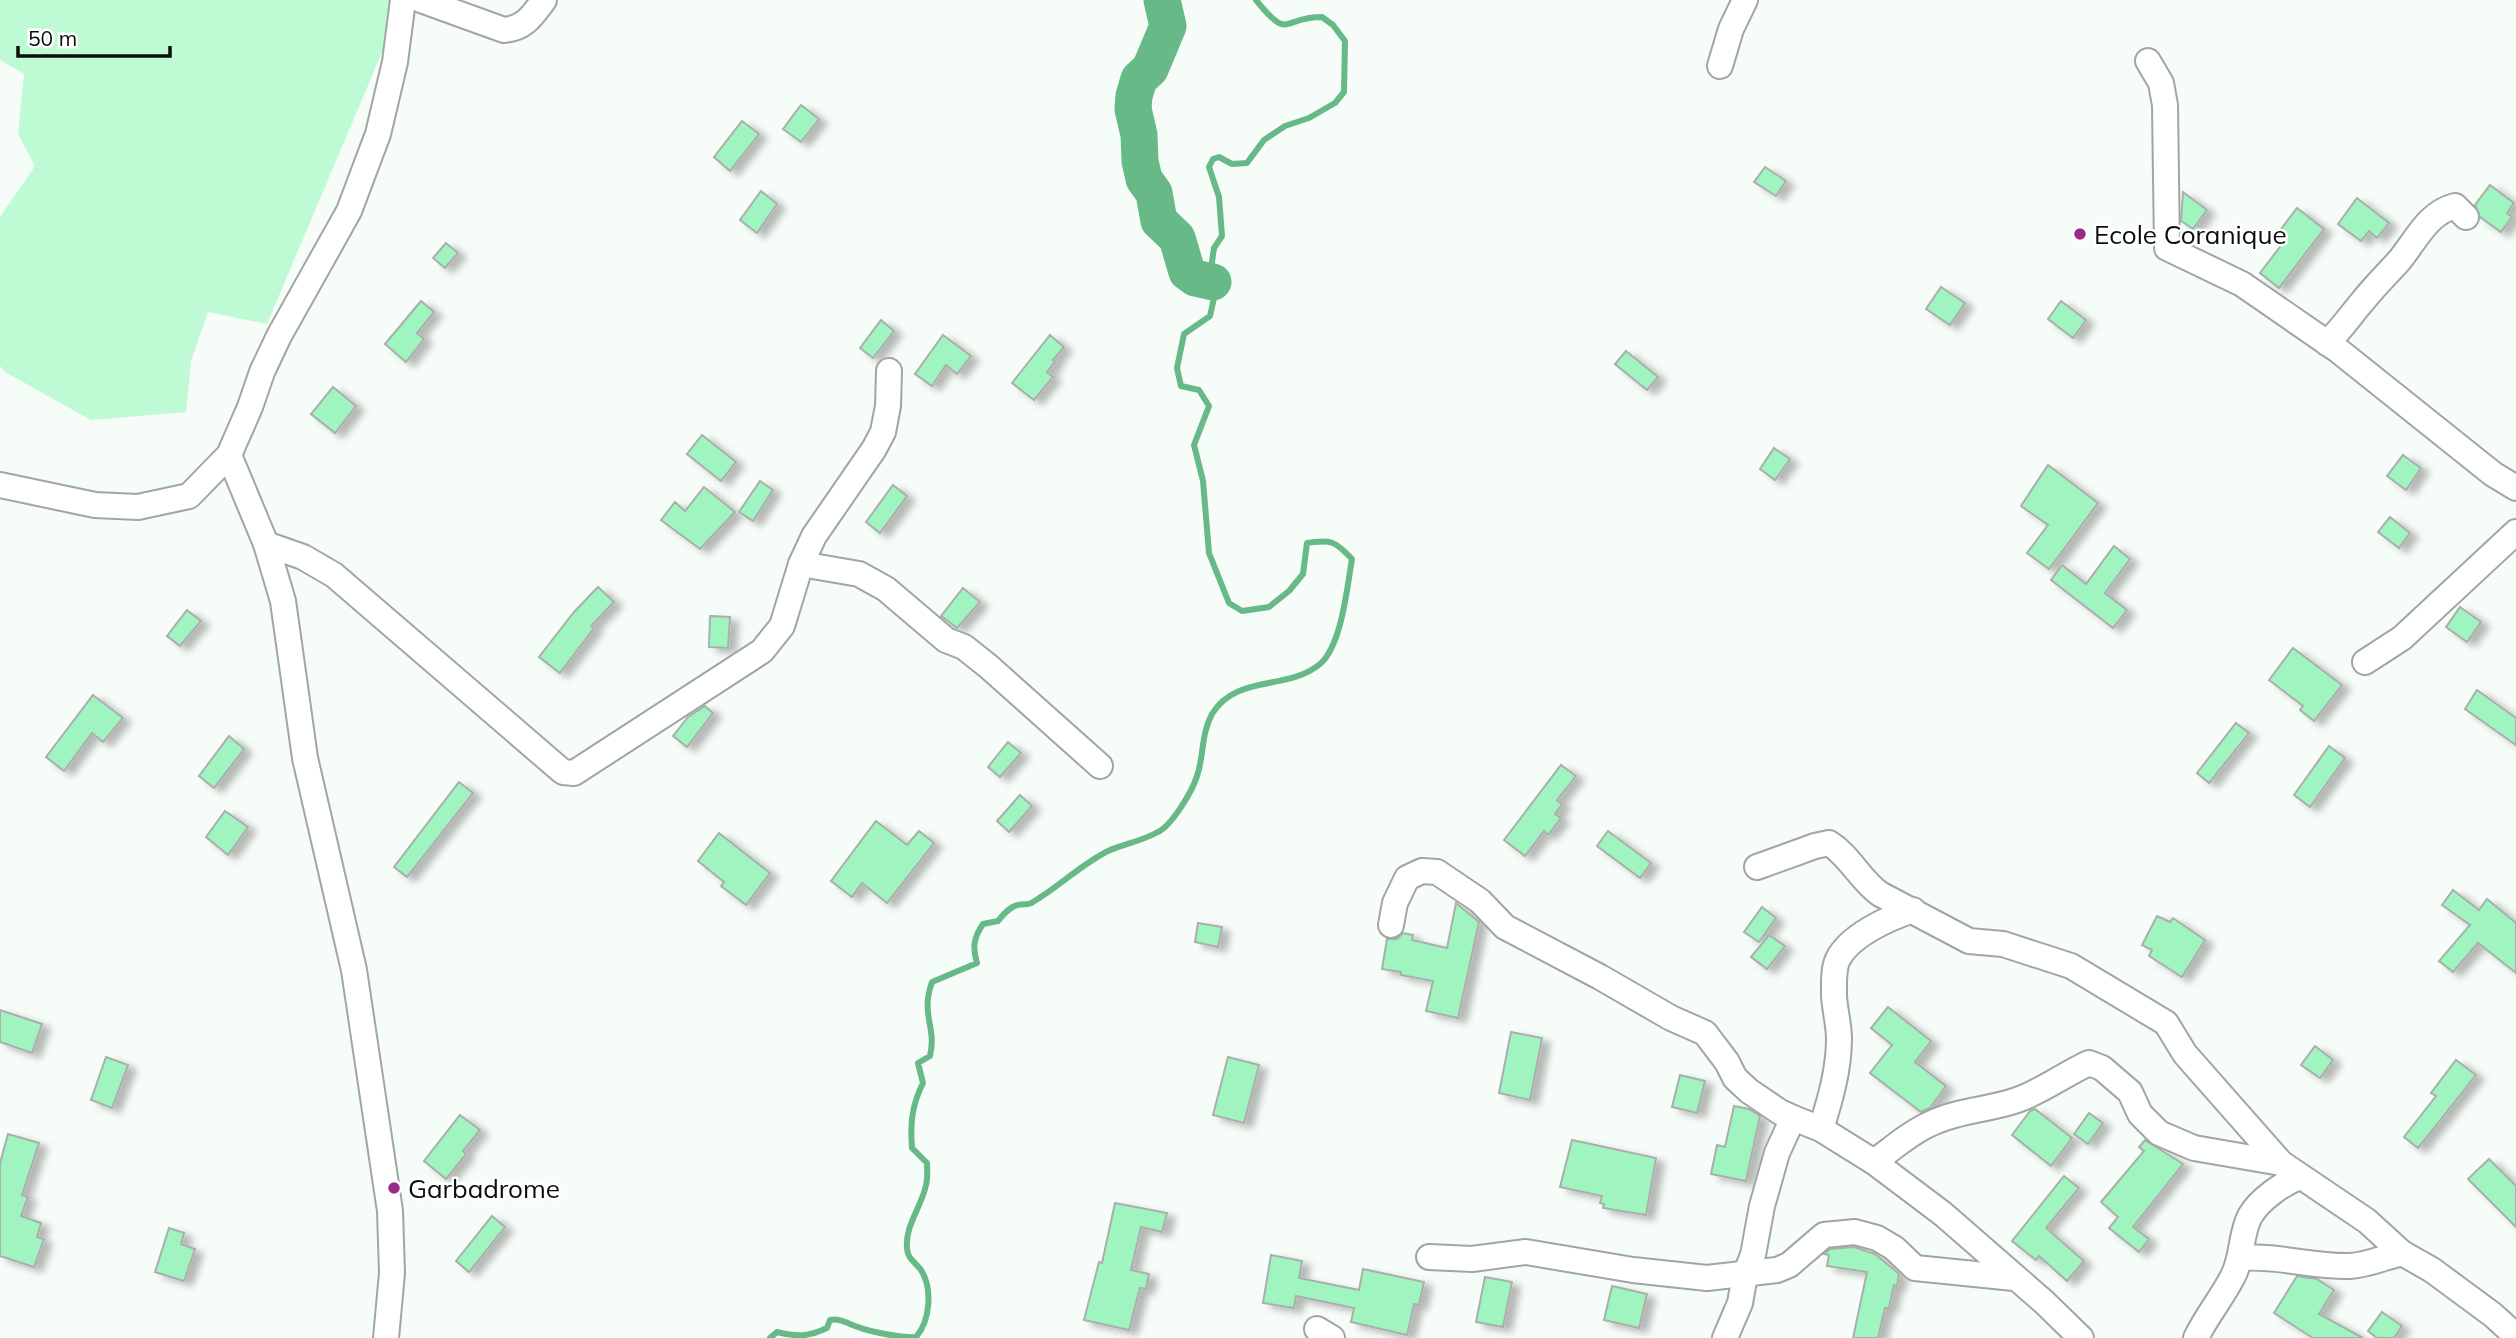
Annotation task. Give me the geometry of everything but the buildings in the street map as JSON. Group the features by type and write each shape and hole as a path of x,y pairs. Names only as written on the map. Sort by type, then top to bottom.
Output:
{"street":[{"path":"0,485 95,505 138,507 190,496 229,455 279,336 349,211 378,134 395,62 403,0"},
{"path":"421,0 504,30 519,29 544,0"},
{"path":"1720,66 1731,29 1745,0"},
{"path":"2148,61 2161,83 2165,105 2166,248 2242,284 2339,351 2493,474 2516,488"},
{"path":"2327,344 2400,260 2428,221 2455,206 2466,217"},
{"path":"266,544 303,557 334,575 563,772 569,773 604,754 762,651 782,626 801,564 814,536 883,432 889,396 888,371"},
{"path":"229,455 266,544 283,601 305,758 354,970 390,1211 393,1273 386,1338"},
{"path":"2365,662 2402,638 2516,532"},
{"path":"801,564 859,574 886,589 946,639 964,647 989,666 1100,765"},
{"path":"1757,867 1815,846 1829,844 1837,848 1868,886 1969,941 2003,944 2071,966 2166,1023 2185,1054 2290,1170 2367,1221 2402,1253 2432,1270 2493,1315 2516,1336"},
{"path":"1391,925 1395,902 1407,878 1422,871 1437,872 1480,901 1506,927 1671,1018 1704,1033 1727,1062 1735,1078 1749,1091 1780,1112 1821,1129 1874,1162 1943,1214 2081,1338"},
{"path":"1821,1129 1837,1064 1839,1039 1834,999 1837,962 1844,949 1884,919 1913,909"},
{"path":"1874,1162 1910,1135 1934,1122 2016,1101 2036,1093 2049,1083 2089,1063 2102,1068 2130,1092 2140,1114 2159,1133 2194,1148 2290,1170"},
{"path":"1725,1338 1740,1303 1777,1153 1793,1118"},
{"path":"2196,1338 2232,1279 2241,1258 2250,1216 2290,1170"},
{"path":"1429,1257 1472,1259 1526,1252 1689,1278 1745,1275 1777,1270 1789,1265 1824,1235 1855,1232 1877,1238 1894,1248 1916,1268 2014,1278"},
{"path":"2241,1258 2276,1258 2346,1266 2363,1265 2402,1253"}],"green space":[{"path":"0,0 389,0 388,38 267,324 208,312 191,361 186,412 91,420 5,372 0,366 0,217 35,166 18,134 24,74 0,60"}],"waterway":[{"path":"1162,0 1168,26 1150,69 1139,79 1134,96 1133,109 1139,135 1140,161 1144,179 1154,193 1159,221 1177,238 1187,272 1195,278 1213,282"},
{"path":"770,1338 777,1332 808,1335 827,1328 830,1320 878,1333 916,1337 927,1314 928,1295 925,1278 908,1255 907,1240 927,1182 927,1163 912,1148 911,1130 914,1107 923,1083 918,1063 930,1056 932,1046 928,1012 932,982 977,963 975,942 983,924 998,921 1015,906 1031,903 1108,851 1146,838 1169,823 1194,783 1208,722 1222,701 1248,688 1293,678 1307,672 1320,664 1334,644 1352,559 1332,543 1307,543 1303,574 1289,591 1269,607 1242,611 1229,603 1209,553 1203,481 1194,445 1209,406 1199,390 1181,386 1177,368 1184,334 1210,316 1214,298 1212,262 1214,248 1222,236 1219,197 1209,167 1213,159 1219,157 1232,164 1247,163 1264,140 1285,126 1309,118 1335,103 1344,92 1345,41 1333,25 1322,17 1281,24 1256,0"}],"place":[{"name":"Ecole Coranique","path":"2080,234"},
{"name":"Garbadrome","path":"394,1188"}]}
